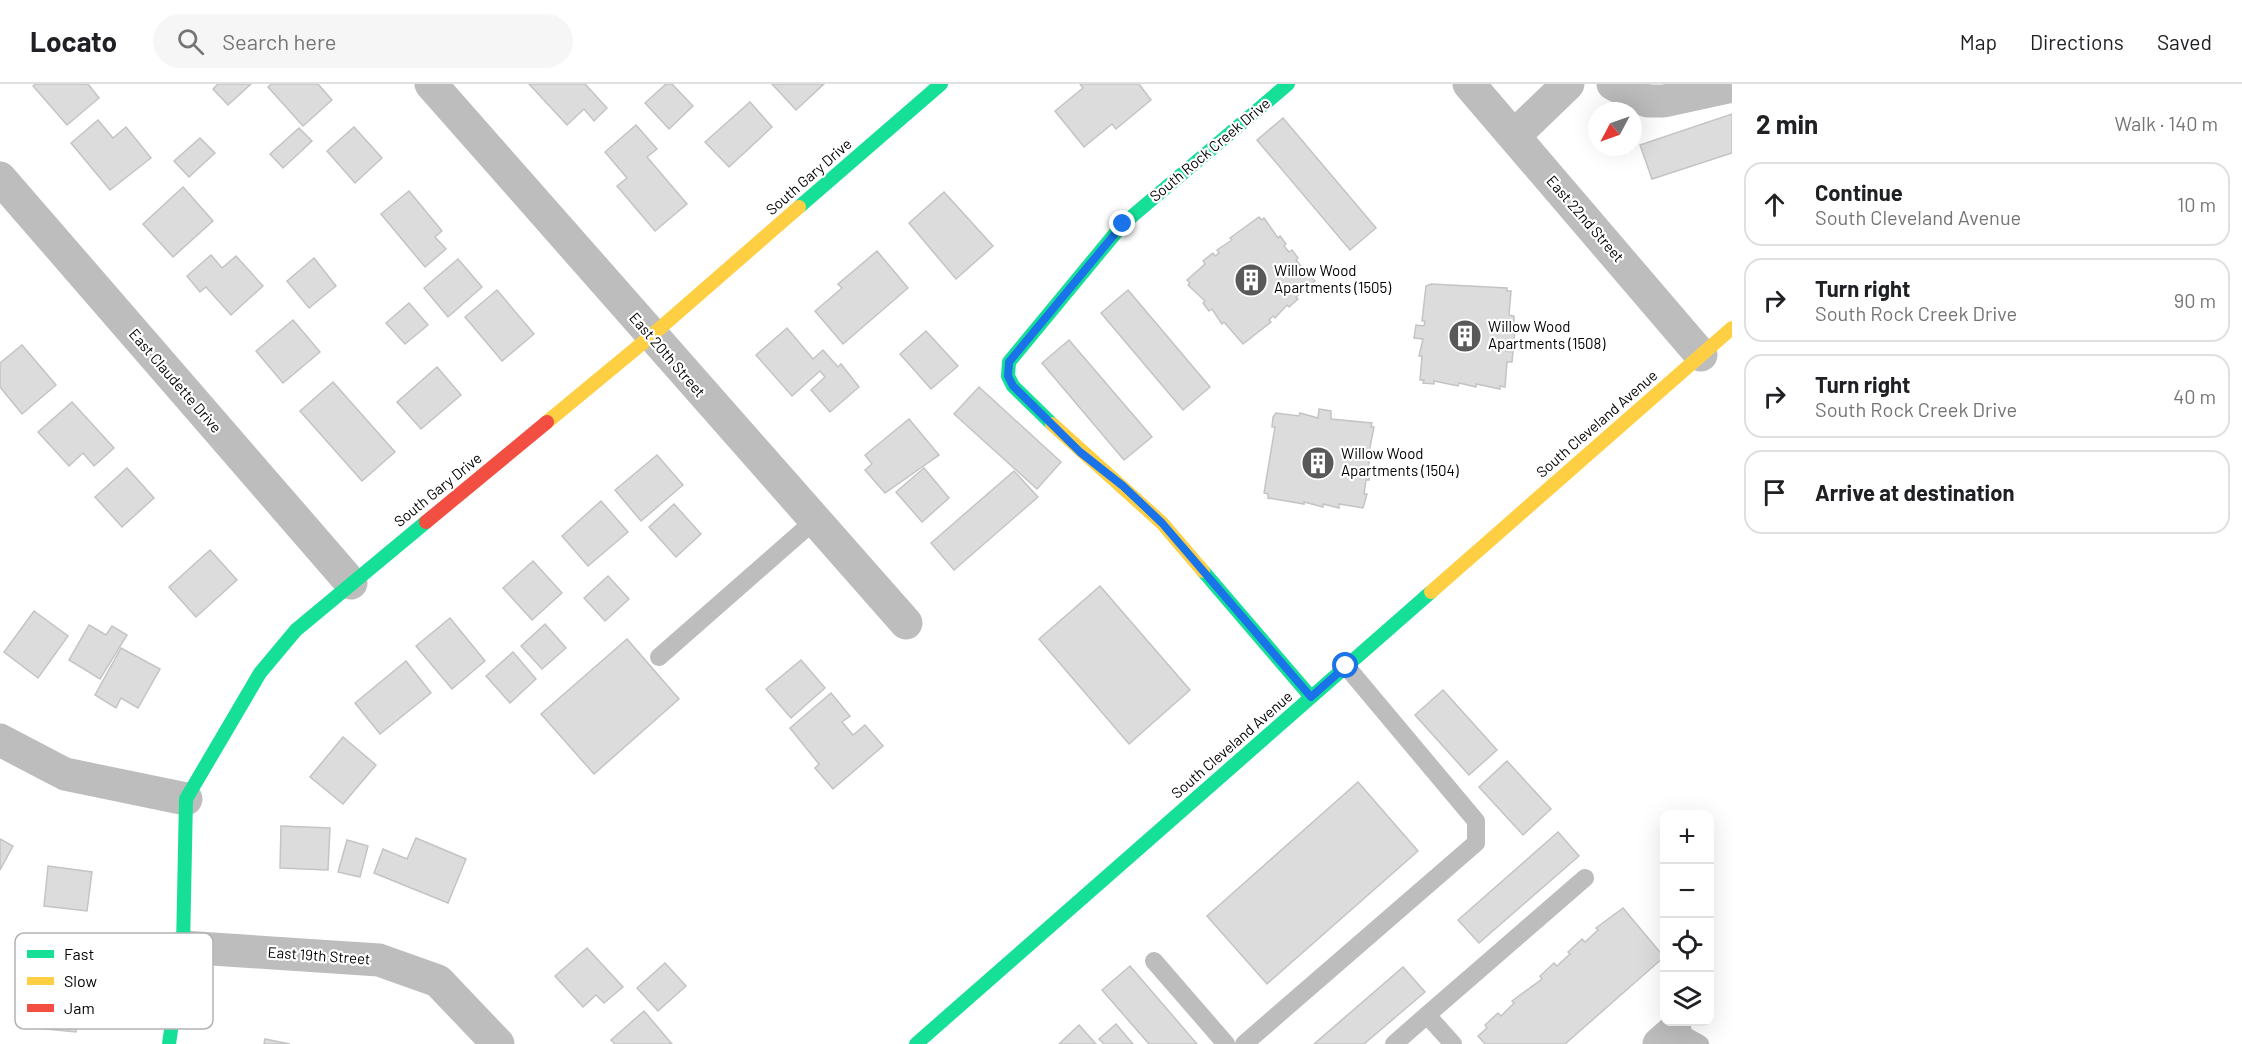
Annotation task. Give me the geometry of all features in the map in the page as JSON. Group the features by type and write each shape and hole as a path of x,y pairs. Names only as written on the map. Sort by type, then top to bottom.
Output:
{"street":[{"name":"East 20th Street","path":"431,84 906,623"},
{"name":"South Gary Drive","path":"183,933 186,799 260,673 296,630 651,336 941,84"},
{"name":"South Rock Creek Drive","path":"1288,84 1123,224 1009,362 1008,376 1013,386 1080,452 1123,486 1162,523 1311,697"},
{"name":"East 22nd Street","path":"1469,84 1701,355"},
{"path":"1514,136 1568,84"},
{"path":"1613,84 1647,101 1664,101 1732,86"},
{"name":"East Claudette Drive","path":"0,178 351,583"},
{"name":"South Cleveland Avenue","path":"915,1044 1732,327"},
{"path":"0,740 65,774 186,799"},
{"name":"East 19th Street","path":"213,949 379,960 438,981 498,1044"},
{"name":"South Gary Drive","path":"169,1044 171,1029"}],"lane":[{"path":"659,657 814,521"},
{"path":"1244,1044 1476,843 1476,821 1346,666"},
{"path":"1394,1044 1585,878"},
{"path":"1154,961 1226,1044"},
{"path":"1427,1015 1453,1044"}],"building":[{"path":"36,84 88,84 99,98 67,125 33,86"},
{"path":"218,84 251,84 228,105 213,89"},
{"path":"271,84 318,84 332,100 303,126 268,87"},
{"path":"529,84 585,84 607,108 594,121 584,109 567,125"},
{"path":"666,84 672,84 693,106 669,129 645,103"},
{"path":"772,84 824,84 796,110"},
{"path":"1080,84 1139,84 1151,100 1116,129 1112,124 1084,147 1055,111 1083,88"},
{"path":"750,102 772,127 729,167 705,142"},
{"path":"1732,114 1732,153 1652,179 1642,144"},
{"path":"1283,118 1376,228 1350,250 1257,140"},
{"path":"98,120 113,138 126,127 151,158 110,190 71,143"},
{"path":"636,125 657,149 647,157 687,204 655,231 617,186 627,178 605,152"},
{"path":"354,127 382,158 355,183 327,151"},
{"path":"299,128 312,141 283,168 270,154"},
{"path":"200,138 215,153 189,177 174,161"},
{"path":"183,187 213,221 173,257 143,224"},
{"path":"409,191 442,231 435,237 446,249 425,267 381,214"},
{"path":"944,192 993,246 956,279 909,223"},
{"name":"Willow Wood Apartments (1505)","path":"1259,217 1262,220 1264,218 1278,238 1280,236 1289,252 1292,250 1298,258 1296,260 1305,271 1308,268 1315,276 1312,278 1315,281 1296,297 1298,299 1289,307 1287,305 1275,318 1273,316 1269,320 1271,322 1243,344 1224,322 1222,324 1212,309 1209,311 1203,303 1205,301 1188,285 1190,283 1187,280 1205,264 1203,261 1213,253 1215,256 1219,253 1217,250 1232,240 1230,238"},
{"path":"877,251 908,288 843,344 815,311 842,288 838,284"},
{"path":"211,255 222,268 236,256 263,286 231,315 206,287 200,292 187,276"},
{"path":"314,258 336,286 309,308 287,281"},
{"path":"458,259 482,287 448,317 424,288"},
{"name":"Willow Wood Apartments (1508)","path":"1431,284 1507,288 1507,291 1511,291 1509,315 1514,316 1514,327 1508,327 1507,333 1515,333 1513,345 1507,344 1506,351 1513,352 1512,362 1507,362 1505,387 1500,386 1500,389 1476,384 1476,387 1459,383 1458,386 1434,381 1434,384 1423,383 1424,380 1420,380 1422,356 1419,356 1423,339 1414,338 1416,325 1424,326 1425,321 1422,321 1426,286"},
{"path":"497,290 534,334 502,361 465,317"},
{"path":"1128,290 1210,387 1183,410 1101,313"},
{"path":"409,303 428,325 405,344 386,323"},
{"path":"293,320 320,352 283,383 256,351"},
{"path":"787,328 813,359 823,350 838,367 841,364 859,387 830,412 811,390 825,377 820,371 792,396 756,355"},
{"path":"926,331 958,366 931,389 900,354"},
{"path":"1069,340 1152,437 1124,460 1042,363"},
{"path":"22,345 56,385 22,414 0,387 0,363"},
{"path":"437,367 461,395 421,429 397,402"},
{"path":"333,382 395,452 362,481 300,411"},
{"path":"979,387 1061,462 1037,489 954,414"},
{"path":"72,402 114,448 94,466 83,453 69,466 38,432"},
{"name":"Willow Wood Apartments (1504)","path":"1319,409 1331,411 1331,419 1372,423 1371,427 1374,427 1369,452 1372,452 1367,470 1370,471 1369,480 1366,480 1364,494 1367,494 1363,508 1339,504 1339,508 1323,504 1323,507 1304,502 1304,504 1268,498 1268,494 1264,493 1275,427 1272,427 1273,417 1276,413 1299,416 1300,413 1318,418"},
{"path":"909,419 939,455 885,493 865,470 872,464 865,455"},
{"path":"657,455 683,485 641,521 615,490"},
{"path":"127,468 154,498 122,527 95,497"},
{"path":"924,468 949,498 922,522 896,492"},
{"path":"1014,471 1038,497 954,570 931,543"},
{"path":"601,501 628,532 588,566 562,536"},
{"path":"674,504 701,534 676,557 649,527"},
{"path":"210,550 237,580 196,617 169,587"},
{"path":"533,561 562,593 532,620 503,588"},
{"path":"608,576 629,599 605,621 584,598"},
{"path":"1100,586 1190,690 1129,744 1039,639"},
{"path":"34,611 68,636 38,678 4,652"},
{"path":"450,618 485,661 452,689 416,646"},
{"path":"545,624 566,648 542,669 521,646"},
{"path":"89,625 106,635 112,626 127,635 100,679 69,660"},
{"path":"627,639 679,699 594,774 541,714"},
{"path":"121,648 160,669 138,708 121,698 116,708 95,695"},
{"path":"513,652 536,679 510,703 486,676"},
{"path":"801,660 825,688 791,718 766,689"},
{"path":"406,661 431,693 380,734 355,703"},
{"path":"1443,690 1497,750 1469,775 1415,715"},
{"path":"831,693 850,716 842,722 853,735 865,725 883,746 833,789 815,768 819,764 790,728"},
{"path":"343,737 376,765 343,804 310,777"},
{"path":"1507,761 1551,809 1523,835 1479,787"},
{"path":"1358,782 1418,851 1267,984 1207,916"},
{"path":"281,826 330,828 328,870 280,868"},
{"path":"1558,832 1579,856 1479,943 1458,920"},
{"path":"416,838 466,859 448,903 374,873 383,849 407,859"},
{"path":"0,839 13,846 0,870"},
{"path":"347,840 368,846 360,877 338,872"},
{"path":"48,866 92,872 87,911 44,906"},
{"path":"1623,908 1660,952 1660,961 1565,1044 1485,1044 1478,1036 1487,1028 1485,1025 1498,1013 1501,1016 1514,1003 1512,1001 1542,979 1540,976 1554,963 1557,966 1582,939 1585,942 1598,930 1596,928"},
{"path":"587,948 623,987 604,1003 596,995 583,1007 555,976"},
{"path":"665,963 686,986 658,1011 637,988"},
{"path":"1130,966 1197,1044 1149,1044 1102,990"},
{"path":"1403,967 1425,992 1364,1044 1314,1044"},
{"path":"644,1011 672,1044 615,1044 611,1040"},
{"path":"1116,1024 1133,1044 1104,1044 1099,1039"},
{"path":"1079,1025 1096,1044 1059,1044"},
{"path":"46,1029 76,1029 76,1032"},
{"path":"265,1039 290,1044 264,1044"}],"traffic: fast":[{"path":"799,207 941,84"},
{"path":"1052,424 1013,386 1008,376 1009,362 1123,224 1288,84"},
{"path":"183,933 186,799 260,673 296,630 426,522"},
{"path":"1203,571 1311,697"},
{"path":"916,1044 1431,592"},
{"path":"169,1044 171,1029"}],"traffic: slow":[{"path":"547,422 651,336 799,207"},
{"path":"1431,592 1732,328"},
{"path":"1052,424 1162,523 1203,571"}],"traffic: jam":[{"path":"426,522 547,422"}],"place":[{"name":"Willow Wood Apartments (1505)","path":"1251,280"},
{"name":"Willow Wood Apartments (1508)","path":"1465,336"},
{"name":"Willow Wood Apartments (1504)","path":"1318,463"}],"route":[{"path":"1123,224 1009,362 1008,376 1013,386 1080,452 1123,486 1162,523 1311,697 1346,666"}]}
